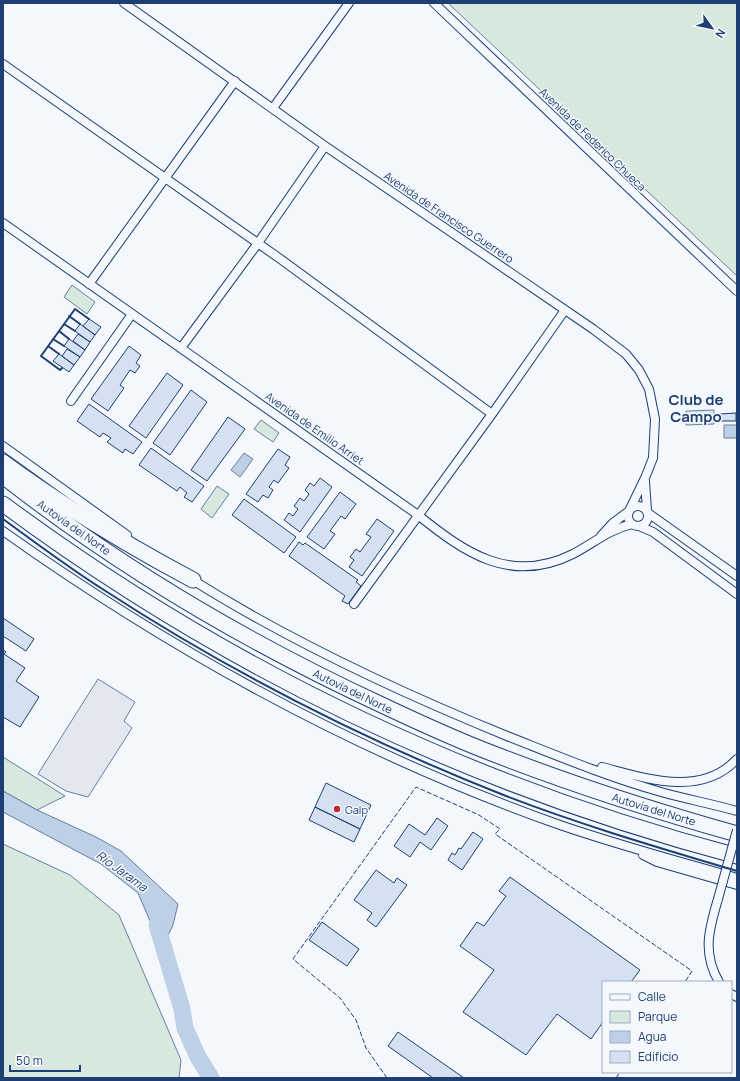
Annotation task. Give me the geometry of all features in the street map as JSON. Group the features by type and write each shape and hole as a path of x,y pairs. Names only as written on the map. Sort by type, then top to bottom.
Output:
{"highway":[{"path":"3,462 71,509 136,550 193,580"},
{"name":"Autovía del Norte","path":"3,476 76,530 169,591 266,648 346,689 492,754 658,812 737,834"},
{"name":"Autovía del Norte","path":"3,504 86,564 180,623 258,668 325,702 445,758 561,803 677,840 737,856"}],"street":[{"name":"Avenida de Francisco Guerrero","path":"124,3 325,146 565,310 626,354 639,370 649,389 655,419 653,458 645,478 647,511"},
{"path":"273,108 349,3"},
{"name":"Avenida de Federico Chueca","path":"434,3 737,291"},
{"path":"3,64 258,243 492,414"},
{"path":"89,284 164,177 235,81"},
{"path":"181,348 258,243 325,146"},
{"name":"Avenida de Emilio Arriet","path":"3,223 418,514 443,535 478,556 500,565 525,567 551,562 573,554 600,536 618,528 636,525"},
{"path":"354,604 492,414 565,310"},
{"path":"71,401 132,314"},
{"path":"3,446 109,523 193,580 272,626 342,663 400,691 585,767 661,792 737,811"},
{"path":"645,478 628,518 636,525 653,532 737,594"},
{"path":"600,536 613,523 638,506 737,576"},
{"path":"636,525 646,522 647,511"},
{"path":"3,531 46,561 171,641 237,680 398,760 469,790 558,824 628,847 737,878"},
{"path":"534,746 600,767 670,783 690,782 712,776 724,770 737,759"},
{"path":"718,981 709,962 708,946 710,926 737,830"},
{"path":"628,847 657,862 737,885"}],"green space":[{"path":"448,3 737,3 737,276"},
{"path":"72,285 95,302 87,314 64,297"},
{"path":"714,410 714,424 686,425 686,411"},
{"path":"261,420 279,433 273,442 254,429"},
{"path":"217,486 229,494 212,518 201,509"},
{"path":"3,757 65,796 37,810 3,791"},
{"path":"3,844 70,875 119,915 181,1060 179,1078 3,1078"}],"shaded area":[{"path":"98,679 135,702 124,721 132,728 88,797 66,791 38,774"}],"water":[{"path":"724,425 737,425 737,438 724,438"},
{"path":"244,453 253,459 240,477 231,470"},
{"path":"3,791 37,810 96,837 121,851 178,904 173,925 163,946 156,942 153,928 138,893 101,864 3,812"}],"building":[{"path":"89,319 101,327 95,335 83,326"},
{"path":"80,324 95,335 90,342 75,331"},
{"path":"78,334 90,342 85,350 73,341"},
{"path":"69,339 85,350 80,357 64,346"},
{"path":"129,346 141,355 136,363 140,366 135,373 130,370 120,385 124,388 108,411 91,399"},
{"path":"67,349 80,357 74,365 62,356"},
{"path":"59,354 74,365 69,372 53,361"},
{"path":"167,373 183,385 146,438 129,426"},
{"path":"191,390 207,402 170,455 153,443"},
{"path":"89,404 142,442 133,454 125,449 123,453 107,442 111,438 103,433 100,437 77,421"},
{"path":"736,413 736,421 720,421 720,414"},
{"path":"228,417 245,429 207,481 191,470"},
{"path":"151,448 204,486 192,502 184,497 187,493 180,487 177,491 139,465"},
{"path":"278,449 290,457 285,465 289,468 278,483 274,480 269,487 273,490 268,498 263,495 258,502 246,494"},
{"path":"320,478 332,487 300,532 284,520 289,513 293,516 298,509 294,506 300,498 304,501 309,494 305,490 310,483 314,486"},
{"path":"340,492 356,504 345,519 341,516 330,531 335,534 324,549 307,537"},
{"path":"244,499 296,537 284,553 232,515"},
{"path":"377,519 394,531 362,576 349,567 354,560 350,557 356,549 360,552 371,537 366,534"},
{"path":"299,542 303,545 305,543 358,580 356,582 361,586 348,604 342,601 345,596 289,556"},
{"path":"3,618 34,639 26,651 3,636"},
{"path":"3,650 6,652 4,654 25,668 16,681 39,697 20,727 3,717"},
{"path":"326,783 371,805 360,829 315,807"},
{"path":"315,807 360,829 354,842 309,820"},
{"path":"437,818 448,826 431,850 420,842 410,857 394,846 409,824 425,835"},
{"path":"473,832 483,839 462,870 448,860 452,853 455,855 459,848 461,849"},
{"path":"376,870 394,883 397,878 407,885 376,927 367,920 372,913 354,900"},
{"path":"510,877 640,970 632,981 602,981 602,1023 591,1039 557,1014 526,1055 463,1012 494,970 460,946 477,922 484,926 506,896 499,891"},
{"path":"322,922 359,949 347,966 309,940"},
{"path":"398,1032 464,1078 433,1078 388,1046"}],"waterway":[{"name":"Río Jarama","path":"157,925 182,1009 185,1028 198,1057 211,1078"}],"fence":[{"path":"387,1078 366,1048 356,1020 340,998 293,959 416,787 479,815 500,829 495,834 692,971 686,981"},
{"path":"616,1078 619,1073"}],"wall":[{"path":"62,368 60,370 41,356 75,309 89,319"},
{"path":"69,316 80,324"},
{"path":"64,324 75,331"},
{"path":"59,331 69,339"},
{"path":"53,339 64,346"},
{"path":"48,346 59,354"},
{"path":"3,519 78,573 200,649 250,677 351,728 454,775 534,807 621,836 737,871"}],"place":[{"name":"Galp","path":"337,809"}],"district":[{"name":"Club de Campo","path":"696,408"}]}
